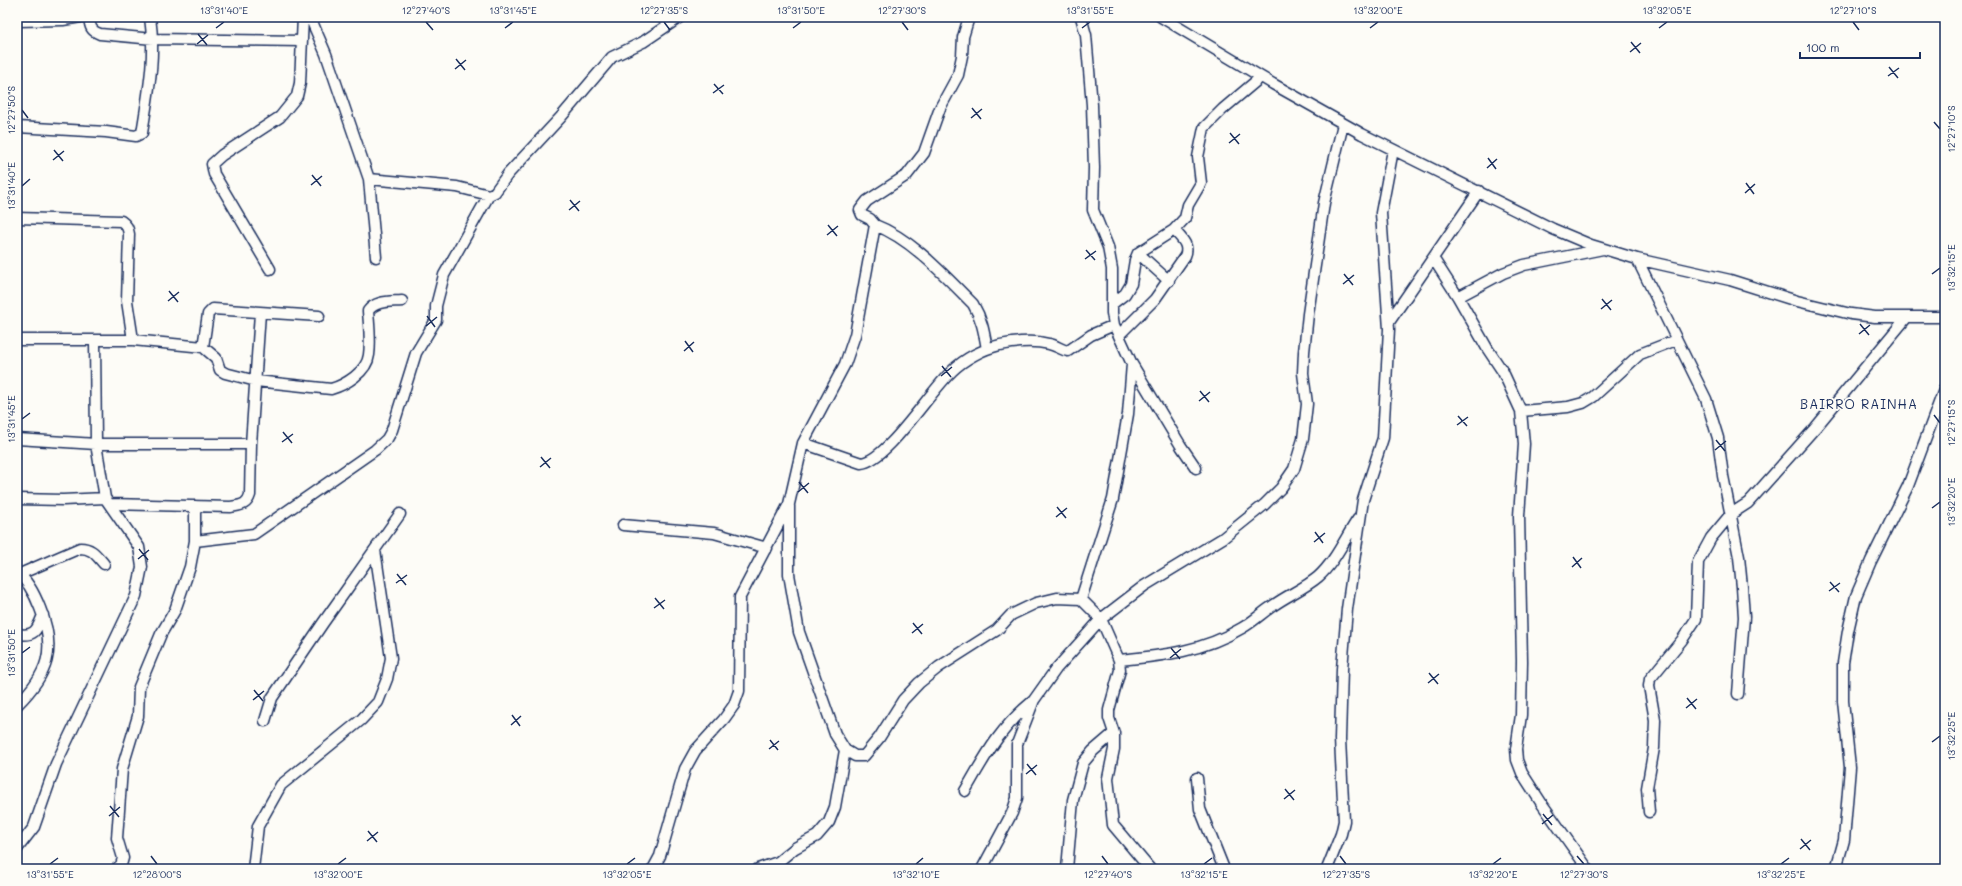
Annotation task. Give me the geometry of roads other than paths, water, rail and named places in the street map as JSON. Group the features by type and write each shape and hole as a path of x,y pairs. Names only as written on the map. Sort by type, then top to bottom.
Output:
{"street":[{"path":"17,21 81,17"},
{"path":"89,17 91,28 94,32 100,34 153,39 302,41"},
{"path":"17,127 106,132 136,136 142,133 151,76 153,39 150,17"},
{"path":"270,269 214,174 212,164 222,155 280,117 297,96 300,83 303,17"},
{"path":"310,17 326,54 369,179 376,257"},
{"path":"195,541 254,534 375,450 387,439 392,430 416,353 436,320 436,306 444,274 489,195 495,192 508,174 561,117 612,57 643,42 680,17"},
{"path":"969,17 963,37 962,56 958,75 940,108 924,153 907,175 867,201 860,210 862,215 870,219 874,225 891,231 909,244 973,304 980,315 984,328 986,349"},
{"path":"1081,17 1086,35 1092,105 1094,168 1093,210 1104,235 1110,258 1112,269 1112,304 1114,324 1132,364 1181,446 1196,468"},
{"path":"1161,17 1343,124 1553,229 1604,249 1638,259 1730,280 1851,314 1875,317 1945,317"},
{"path":"1112,304 1125,294 1131,284 1135,260 1138,253 1182,224 1188,206 1201,183 1198,157 1204,128 1222,109 1261,77"},
{"path":"982,868 1012,813 1017,798 1017,744 1034,700 1056,669 1101,619 1144,586 1223,538 1264,505 1281,488 1294,469 1299,454 1307,404 1304,373 1304,352 1308,314 1324,203 1343,124"},
{"path":"1327,869 1341,834 1344,821 1340,739 1342,669 1347,609 1363,500 1383,438 1389,322 1381,213 1393,150"},
{"path":"369,179 457,187 489,195"},
{"path":"1389,322 1479,191"},
{"path":"17,218 121,221 126,224 129,234 127,301 132,340"},
{"path":"653,869 660,856 685,769 695,751 724,719 734,705 739,691 740,598 789,504 804,444 845,364 855,335 874,225"},
{"path":"1119,335 1141,314 1169,281 1188,251 1187,246 1174,230"},
{"path":"1458,297 1503,273 1524,265 1604,249"},
{"path":"1138,253 1169,281"},
{"path":"1433,258 1503,372 1521,411 1524,444 1519,516 1522,668 1521,715 1516,749 1522,773 1588,869"},
{"path":"1638,259 1676,340 1706,399 1713,417 1718,438 1723,476 1740,557 1744,617 1738,694"},
{"path":"17,340 132,340 203,347 216,358 220,370 226,374 256,381 331,389 340,386 365,366 369,355 368,311 372,306 375,304 402,301"},
{"path":"203,347 210,311 213,310 319,316"},
{"path":"17,499 108,501 231,507 248,502 250,495 251,444 260,313"},
{"path":"1649,812 1647,788 1654,748 1655,720 1649,686 1650,680 1692,627 1697,612 1698,562 1711,538 1731,514 1744,507 1759,492 1816,427 1907,317"},
{"path":"804,444 861,463 876,458 896,439 924,402 953,370 986,349 1020,342 1037,342 1050,344 1068,351 1091,335 1114,324"},
{"path":"17,849 34,826 56,764 136,596 142,566 139,547 108,501 96,444 95,340"},
{"path":"1521,411 1568,407 1583,403 1593,397 1640,354 1676,340"},
{"path":"1081,599 1113,499 1128,414 1132,364"},
{"path":"1836,869 1844,840 1850,767 1843,701 1843,663 1848,631 1856,596 1871,561 1908,486 1945,387"},
{"path":"17,439 96,444 251,444"},
{"path":"789,504 789,574 799,632 835,734 845,750 855,756 864,756 879,738 903,700 919,683 939,667 997,630 1012,615 1036,603 1057,598 1081,599 1101,619 1119,660 1120,670 1109,710 1109,718 1114,733 1114,749 1108,778 1113,825 1150,869"},
{"path":"116,869 121,865 122,858 117,838 122,769 138,716 139,687 161,634 175,610 190,567 195,541 194,506"},
{"path":"265,721 272,698 400,514"},
{"path":"1119,660 1163,656 1181,652 1218,641 1241,628 1318,576 1334,558 1360,516"},
{"path":"622,525 714,533 767,548"},
{"path":"17,705 29,693 46,665 50,651 49,632 34,593 18,573 80,548 87,548 92,551 104,564"},
{"path":"253,869 258,826 281,785 361,720 378,702 380,697 391,658 375,550"},
{"path":"17,634 27,636 33,633 38,629 43,615"},
{"path":"965,791 997,736 1016,715 1034,700"},
{"path":"1067,869 1073,800 1083,763 1093,751 1114,733"},
{"path":"758,869 778,862 795,848 818,836 829,822 835,807 845,750"},
{"path":"1197,778 1200,810 1224,869"}],"district":[{"name":"BAIRRO RAINHA","path":"1859,404"}]}
